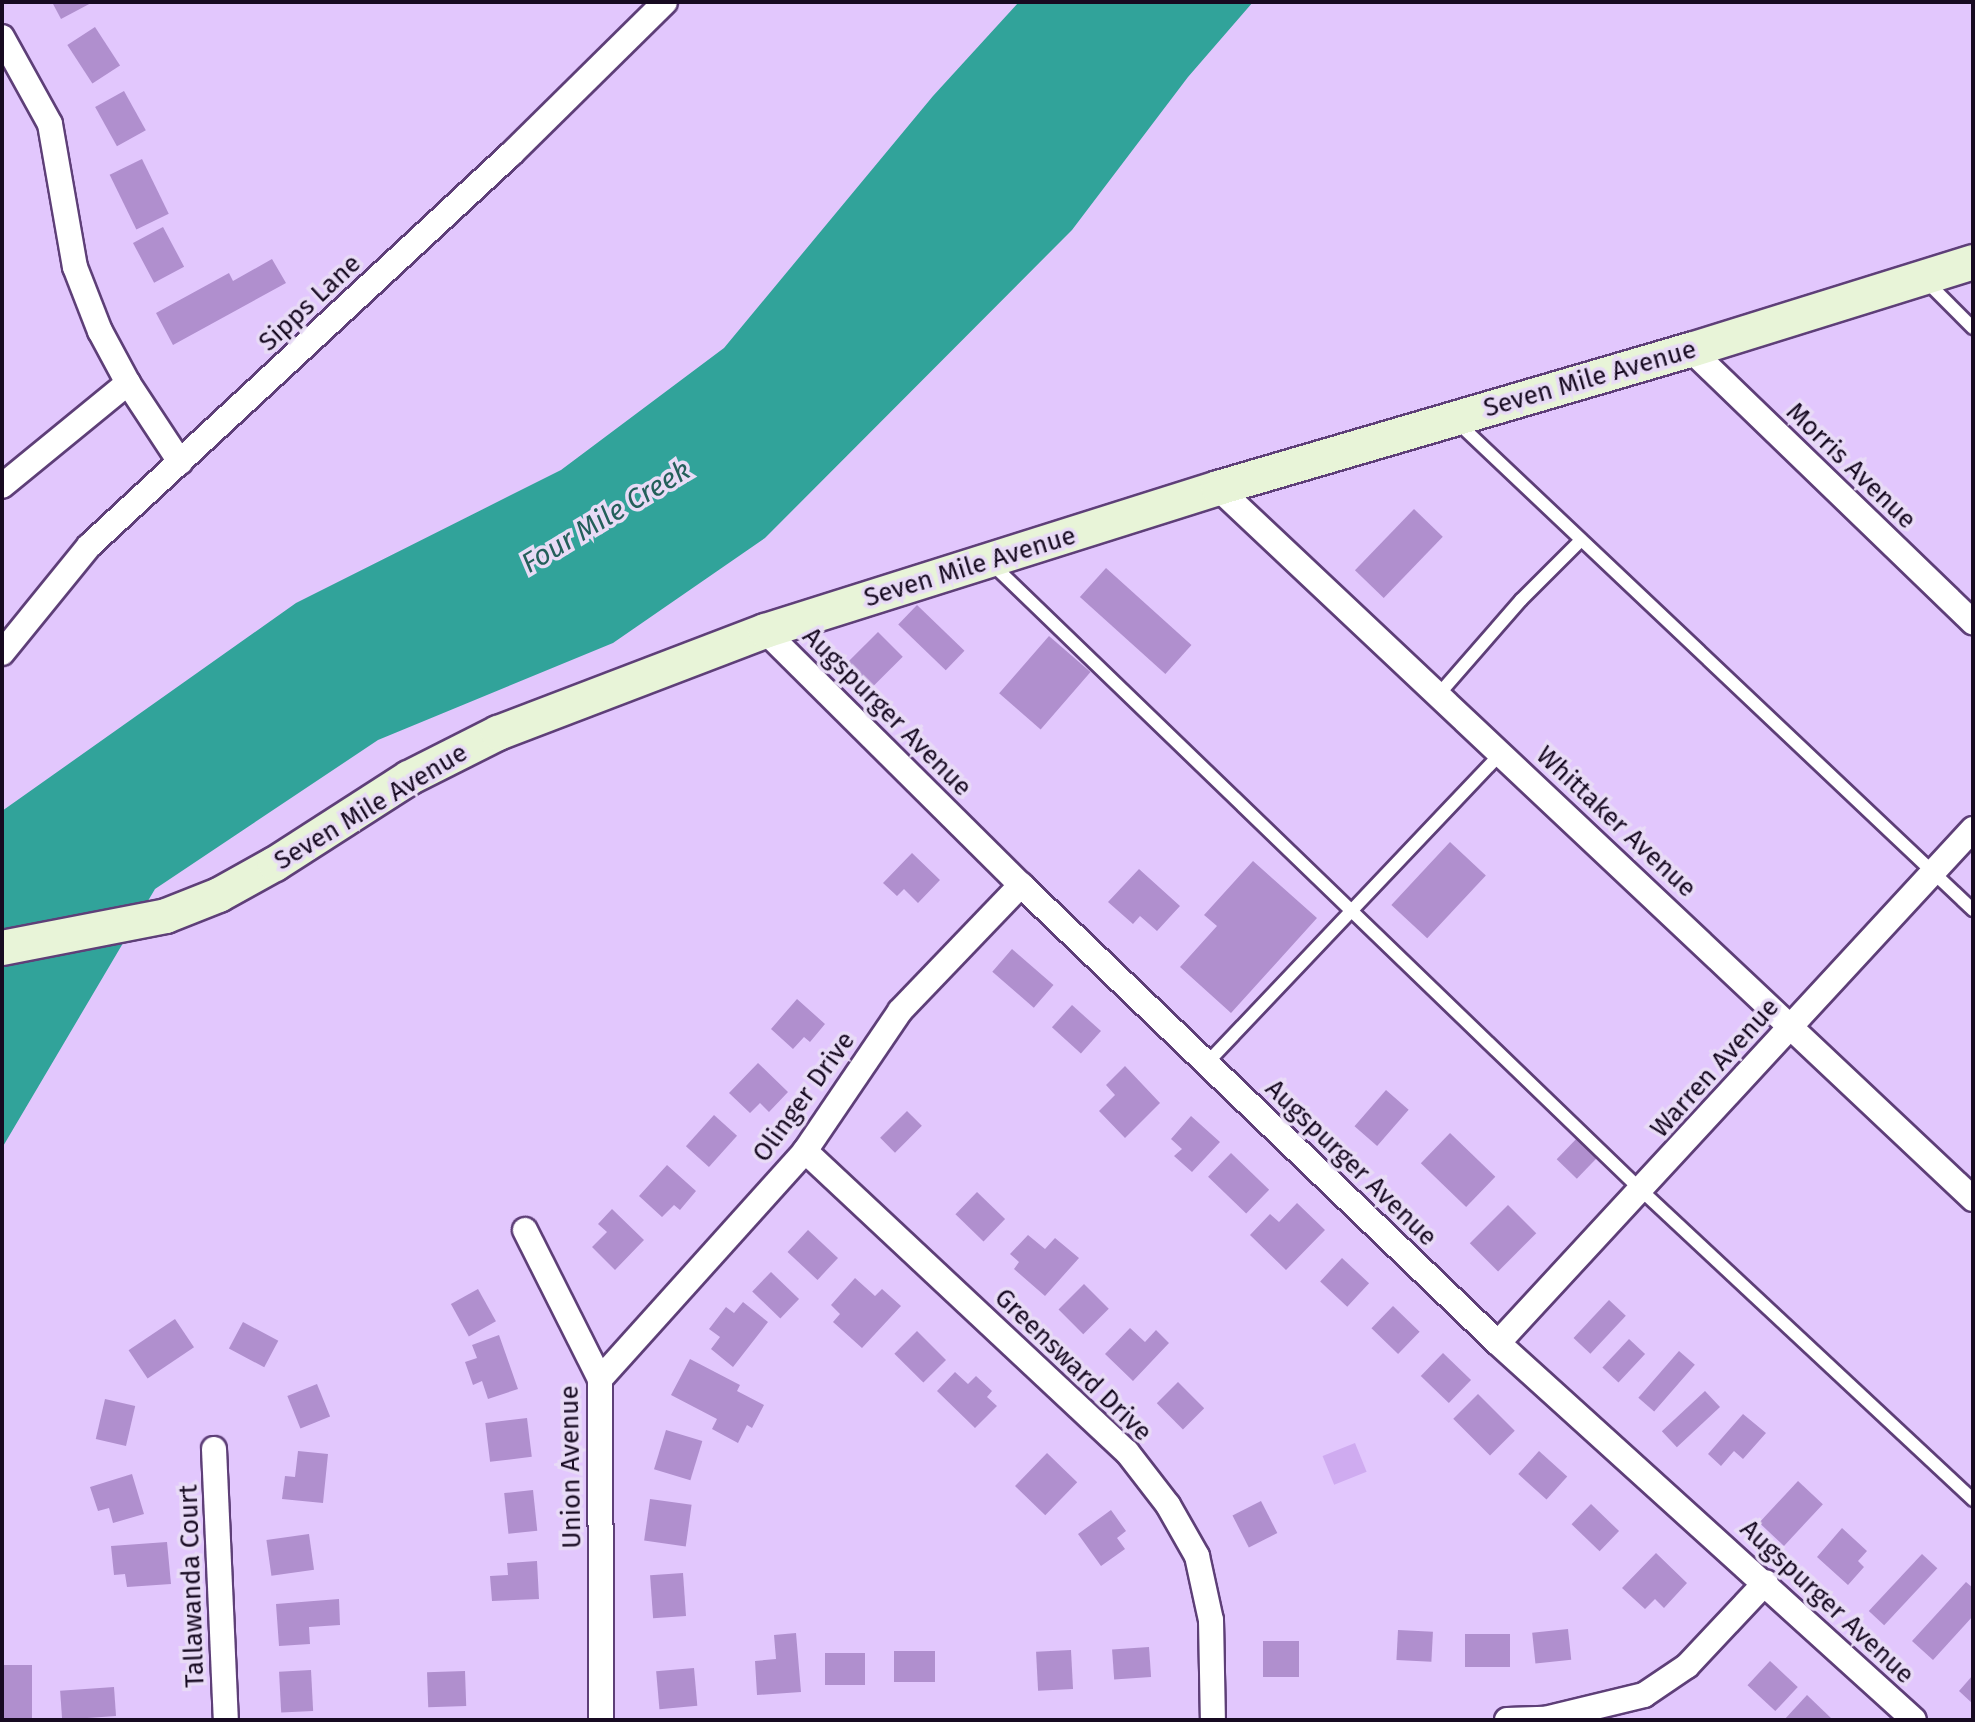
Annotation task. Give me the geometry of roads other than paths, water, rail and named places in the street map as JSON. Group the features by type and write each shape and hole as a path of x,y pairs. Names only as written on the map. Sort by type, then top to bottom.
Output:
{"main road":[{"name":"Seven Mile Avenue","path":"2,948 166,916 219,895 275,864 409,778 498,733 765,631 1218,488 1691,350 1973,262"}],"street":[{"name":"Sipps Lane","path":"2,653 89,546 511,154 665,2"},
{"path":"2,37 50,124 75,267 100,331 128,383 180,462"},
{"name":"Morris Avenue","path":"1691,350 1973,622"},
{"path":"2,486 128,383"},
{"name":"Whittaker Avenue","path":"1218,488 1502,752 1973,1199"},
{"name":"Augspurger Avenue","path":"765,631 1021,885 1498,1343 1766,1582 1914,1720"},
{"name":"Warren Avenue","path":"1498,1343 1642,1191 1973,829"},
{"name":"Olinger Drive","path":"600,1379 805,1151 900,1011 1021,885"},
{"name":"Greensward Drive","path":"805,1151 1127,1452 1168,1505 1197,1556 1211,1620 1213,1720"},
{"name":"Union Avenue","path":"525,1230 600,1379 601,1720"},
{"name":"Tallawanda Court","path":"214,1449 226,1720"},
{"path":"1507,1720 1545,1719 1644,1695 1687,1666 1766,1582"}],"lane":[{"path":"1921,277 1973,328"},
{"path":"1452,418 1973,910"},
{"path":"1439,694 1521,600 1581,540"},
{"path":"990,562 1642,1191 1973,1500"},
{"path":"1207,1063 1502,752"}],"water":[{"name":"Four Mile Creek","path":"1019,2 1253,2 1188,77 1072,230 765,538 613,643 378,740 155,889 2,1148 2,811 296,603 561,470 724,348 933,96"}]}
